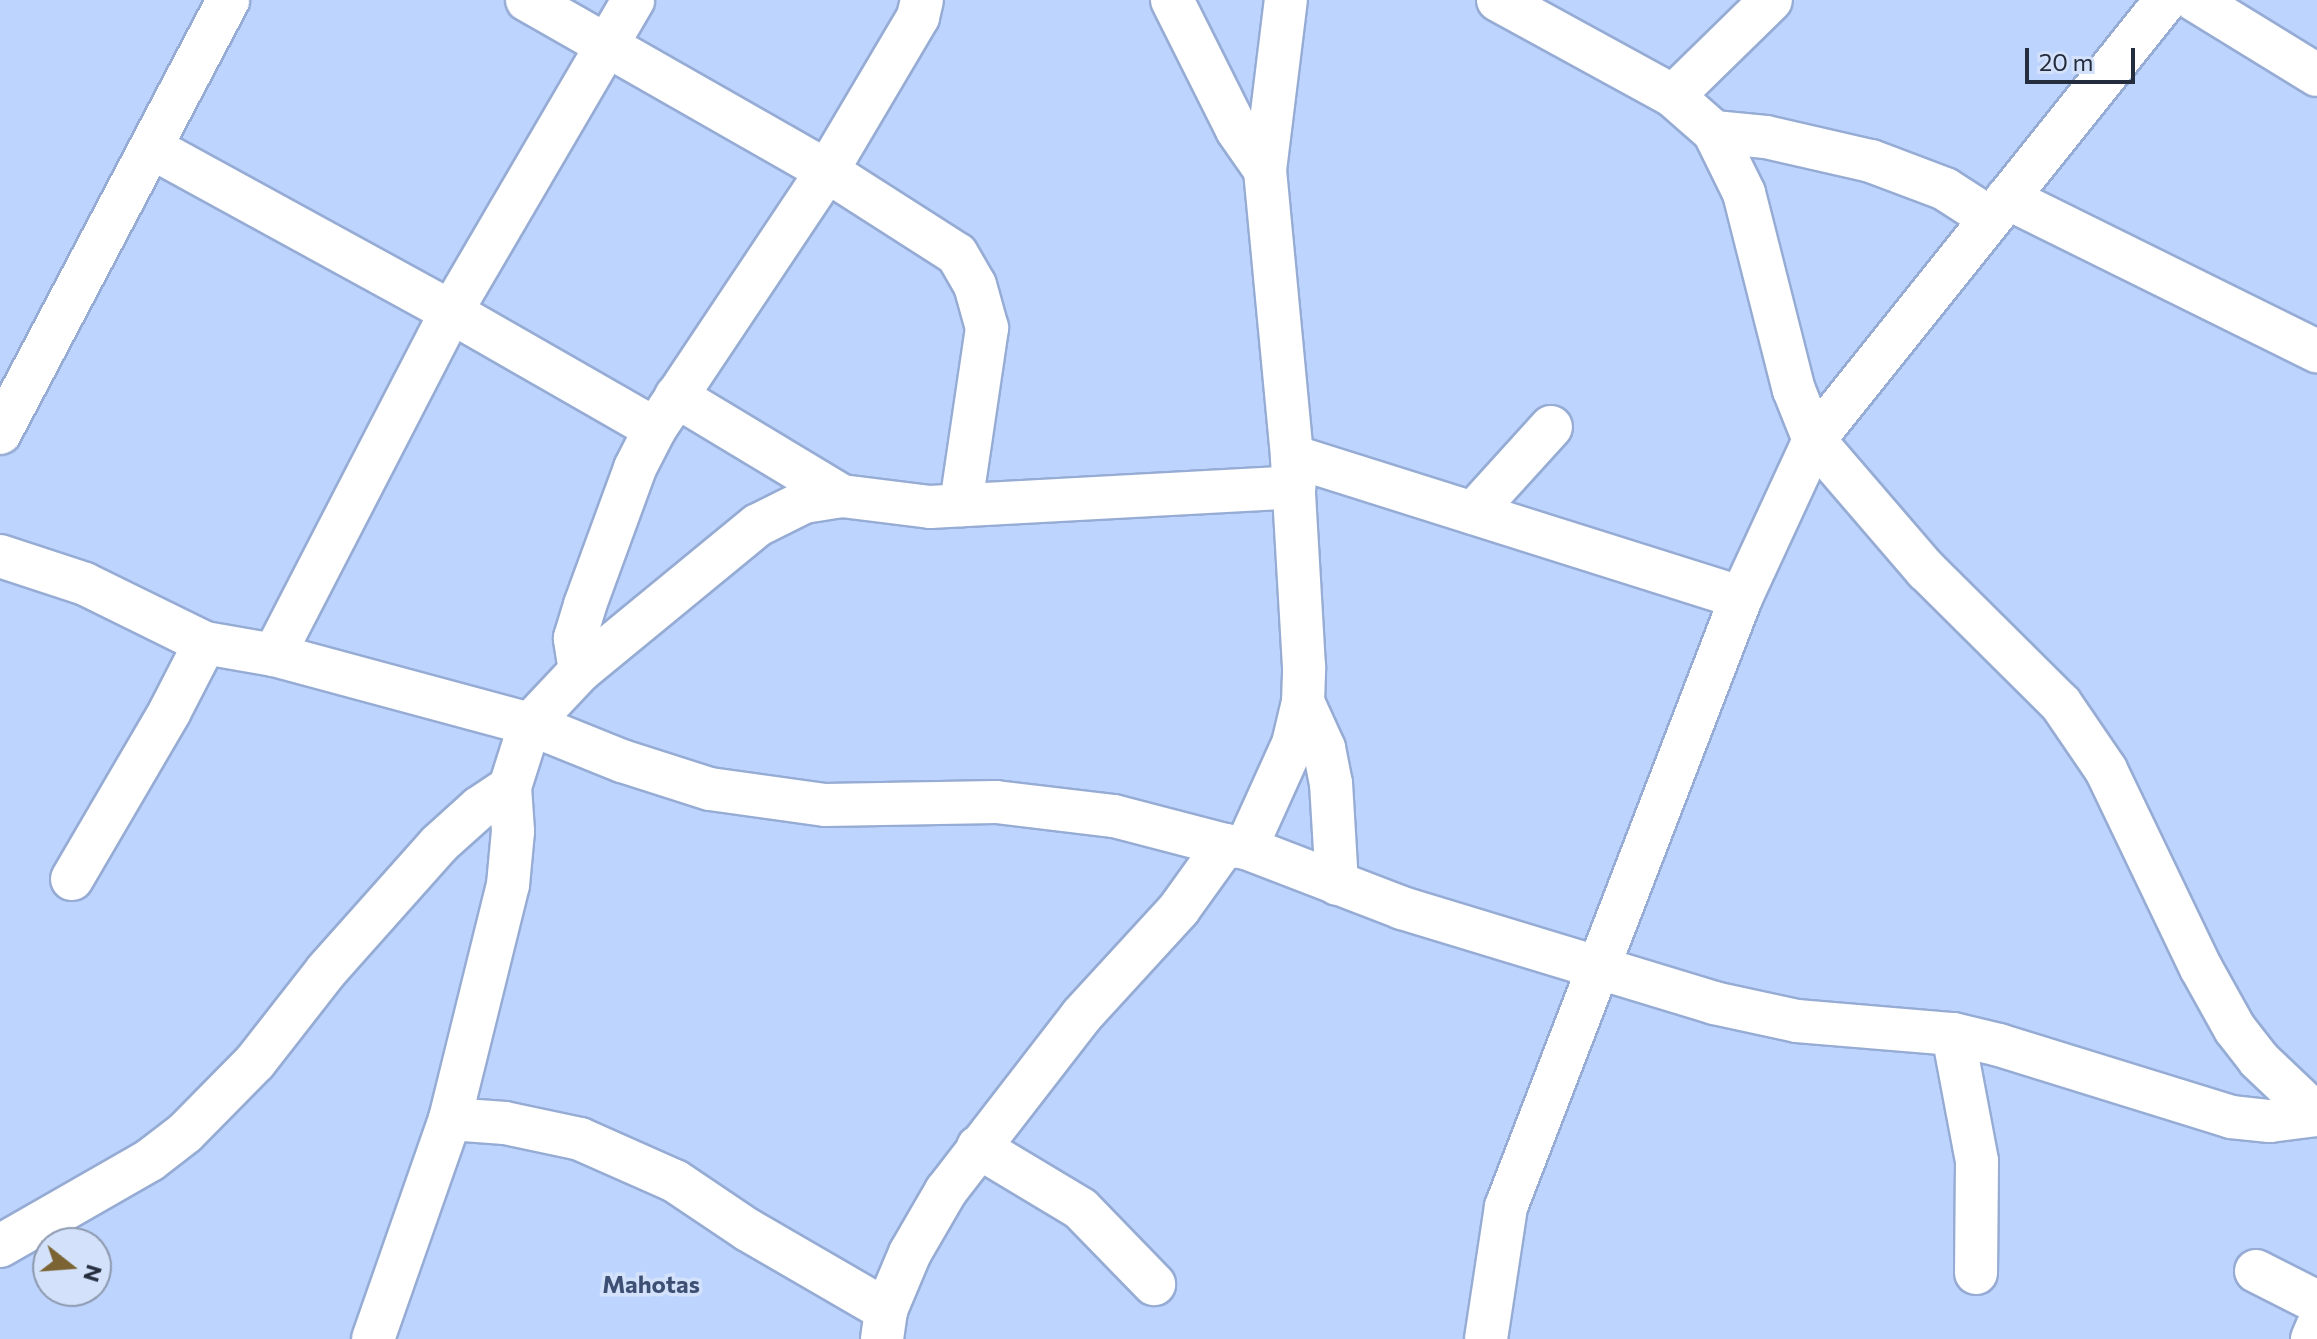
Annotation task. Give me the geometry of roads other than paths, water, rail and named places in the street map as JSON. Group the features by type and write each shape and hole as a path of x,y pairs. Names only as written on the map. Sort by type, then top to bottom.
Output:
{"street":[{"path":"0,433 228,0"},
{"path":"527,0 827,171 957,254 975,285 987,328 961,505"},
{"path":"274,655 451,312 633,0"},
{"path":"580,671 575,638 635,468 665,412 827,171 918,17 922,0"},
{"path":"1172,0 1237,130 1265,170"},
{"path":"450,1119 505,1123 580,1139 675,1181 884,1325 917,1241 946,1191 1082,1015 1235,846 1293,744 1303,702 1293,472 1265,170 1286,0"},
{"path":"1498,0 1673,96 1714,132 1744,193 1794,390 1814,440 1926,570 2061,704 2106,770 2201,968 2235,1029 2259,1060 2317,1115"},
{"path":"1673,96 1771,0"},
{"path":"1486,1339 1506,1207 1741,598 1814,440 2166,0"},
{"path":"2195,0 2317,75"},
{"path":"1714,132 1766,137 1871,161 1998,208 2317,351"},
{"path":"152,148 451,312 842,496"},
{"path":"1473,513 1551,427"},
{"path":"373,1339 450,1119 508,885 513,831 510,787 530,724 580,671 758,525 804,502 842,496 930,507 1293,472 1473,513 1741,598"},
{"path":"0,556 85,584 205,643 274,655 530,724 622,761 710,789 825,805 996,802 1114,816 1235,846 1402,908 1598,965 1714,1003 1797,1021 1953,1034 1999,1045 2231,1117 2270,1121 2317,1115"},
{"path":"72,879 205,643"},
{"path":"1303,702 1324,748 1331,783 1337,884"},
{"path":"0,1246 150,1160 185,1133 255,1062 326,971 439,844 479,808 510,787"},
{"path":"1953,1034 1977,1161 1976,1273"},
{"path":"978,1147 1081,1209 1154,1284"},
{"path":"2256,1271 2317,1302"},
{"path":"2312,1339 2317,1327"}],"district":[{"name":"Mahotas","path":"651,1284"}]}
